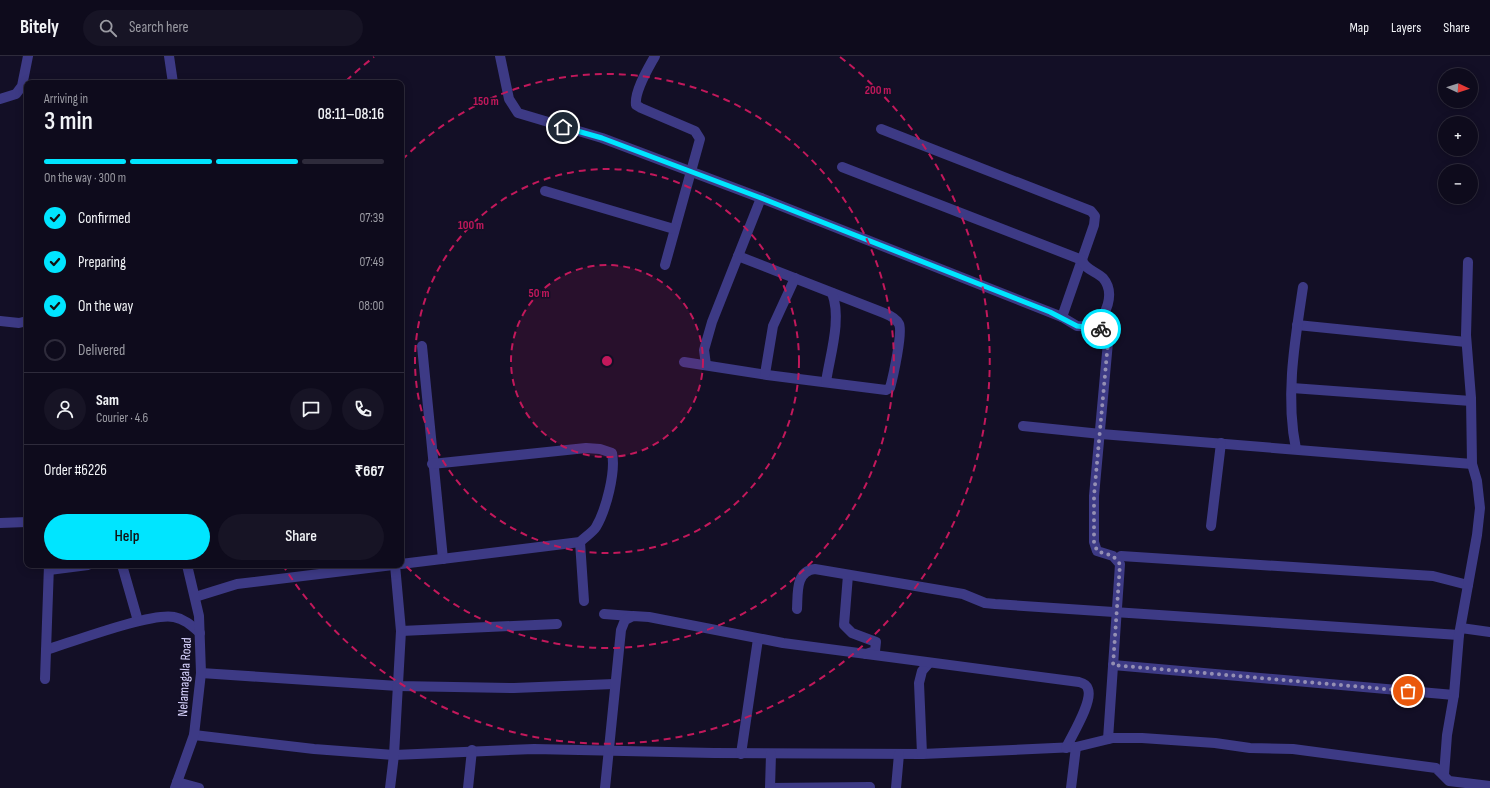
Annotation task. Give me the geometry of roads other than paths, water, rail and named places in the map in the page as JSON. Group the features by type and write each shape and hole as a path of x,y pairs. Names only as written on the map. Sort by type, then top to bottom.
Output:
{"street":[{"path":"0,99 16,94 22,86 28,56"},
{"path":"168,56 172,80"},
{"path":"500,56 509,98 518,113 602,138 761,198 1062,317 1077,326 1089,328 1099,327 1104,331 1108,342 1101,434 1094,496 1094,542 1097,551 1117,559 1120,564 1108,739"},
{"path":"655,56 647,70 639,90 636,104 641,108 695,131 699,136 700,144 690,172 664,265"},
{"path":"880,129 1092,211 1095,216 1094,225 1062,317"},
{"path":"842,167 1082,260"},
{"path":"546,191 674,229"},
{"path":"706,365 703,357 706,340 761,198"},
{"path":"684,362 890,390 899,337 898,323 890,316 738,256"},
{"path":"1082,260 1084,266 1104,279 1108,290 1108,301 1103,316 1093,327"},
{"path":"1444,775 1447,735 1454,695 1460,632 1478,535 1480,508 1477,481 1472,464 1471,401 1466,342 1468,262"},
{"path":"765,374 773,326 795,278"},
{"path":"1296,449 1291,412 1292,388 1297,325 1303,287"},
{"path":"826,382 836,320 836,308 832,293"},
{"path":"0,321 24,321"},
{"path":"1297,325 1466,342"},
{"path":"422,346 432,464 443,559"},
{"path":"1292,388 1471,401"},
{"path":"1023,426 1101,434 1472,464"},
{"path":"1211,526 1221,443"},
{"path":"404,564 580,542 596,528 606,502 614,465 612,453 600,449 586,448 432,464"},
{"path":"0,523 24,522"},
{"path":"580,542 584,601"},
{"path":"1117,559 1121,556 1433,576 1468,585"},
{"path":"45,679 49,568"},
{"path":"123,568 138,621"},
{"name":"Nelamagala Road","path":"176,785 194,735 200,673 200,633 188,568"},
{"path":"194,598 237,584 369,568"},
{"path":"390,788 394,754 401,631 394,568"},
{"path":"797,609 800,579 805,572 815,569 963,594 985,603 1460,632 1490,632"},
{"path":"848,575 844,625 848,631 876,642 875,651 866,654"},
{"path":"604,614 649,617 758,639 1079,682 1086,685 1089,693 1086,707 1071,747 1071,788"},
{"path":"46,650 138,621 163,616 175,617 190,624 200,633"},
{"path":"605,788 614,684 622,626 626,618 631,616"},
{"path":"401,631 557,624"},
{"path":"741,754 758,639"},
{"path":"922,754 919,682 922,671 929,663"},
{"path":"1113,665 1454,695"},
{"path":"200,673 398,686 514,688 614,684"},
{"path":"194,735 314,749 394,754 472,750 534,749 608,752 741,754 922,754 1071,747 1108,739 1142,738 1215,743 1250,748 1294,749 1436,768 1450,781 1490,786"},
{"path":"468,788 472,750"},
{"path":"771,754 770,788 870,787"},
{"path":"896,788 899,754"},
{"path":"176,785 199,788"}]}
